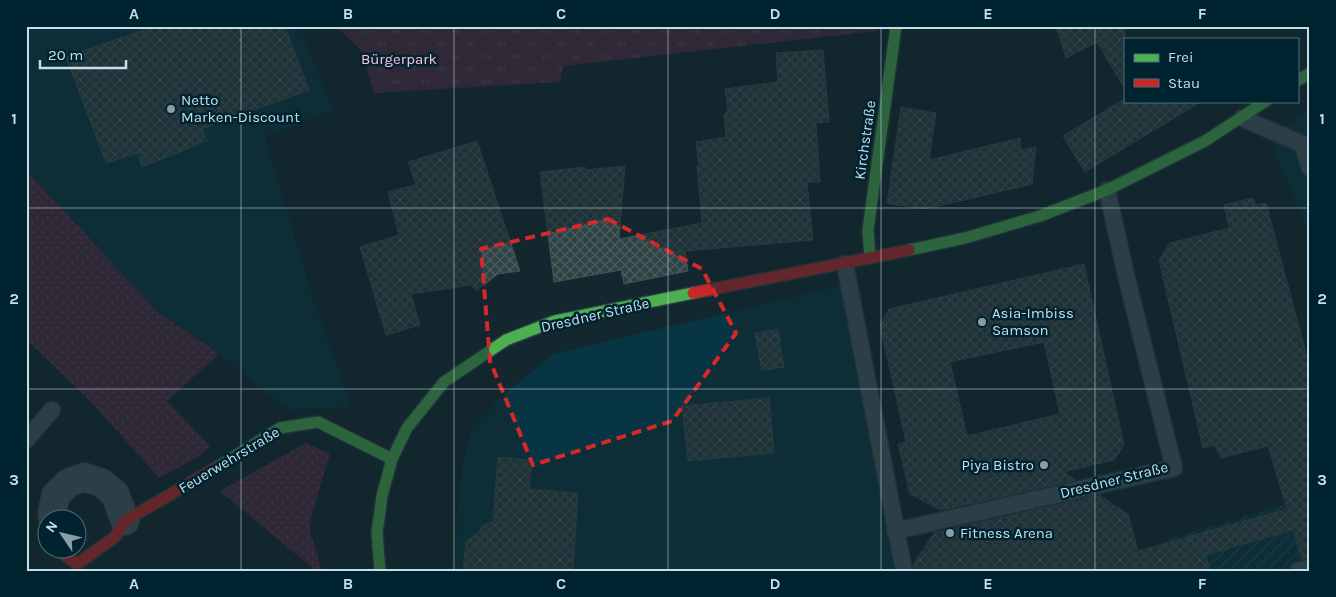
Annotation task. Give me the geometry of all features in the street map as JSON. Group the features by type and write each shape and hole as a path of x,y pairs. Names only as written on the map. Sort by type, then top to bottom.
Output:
{"main road":[{"name":"Kirchstraße","path":"870,258 868,230 896,26"},
{"path":"1298,80 1310,73"},
{"name":"Dresdner Straße","path":"380,571 377,533 382,496 392,459 407,428 444,382 506,340 555,321 845,264 965,238 1040,216 1107,190 1205,141 1265,102"},
{"name":"Feuerwehrstraße","path":"68,562 115,537 125,521 280,428 318,422 392,459"}],"street":[{"path":"52,510 56,495 68,483 84,477 102,483 115,494 125,521"}],"lane":[{"path":"1242,118 1302,144 1310,168"},
{"name":"Dresdner Straße","path":"895,531 1174,468 1107,190"},
{"path":"845,264 904,571"},
{"path":"26,440 52,410"},
{"path":"1298,571 1310,568"}],"highlighted area":[{"path":"608,219 702,269 736,333 672,421 533,465 490,361 481,249"}],"shaded area":[{"path":"26,26 299,26 333,110 265,137 314,302 352,407 288,410 219,354 156,310 26,170"},
{"path":"1310,110 1310,241 1269,138"},
{"path":"858,277 911,571 455,571 457,514 463,463 471,430 500,398 553,354 823,290"},
{"path":"1310,497 1310,571 1176,571 1168,539"}],"green space":[{"name":"Bürgerpark","path":"335,26 876,26 876,31 563,66 560,82 374,93 361,50"},
{"path":"26,170 156,310 219,354 167,401 210,446 198,457 159,478 93,404 26,339"},
{"path":"306,443 330,454 311,516 310,531 322,571 316,571 220,491"}],"building":[{"name":"Netto Marken-Discount","path":"154,26 285,26 309,90 202,129 207,141 142,167 138,153 106,163 66,57"},
{"path":"1056,26 1129,26 1125,29 1124,38 1124,87 1097,42 1066,58"},
{"path":"823,50 829,122 816,123 820,182 807,182 813,240 685,251 688,271 624,284 621,270 554,282 540,172 585,167 585,170 625,166 619,239 702,223 696,142 726,137 724,115 728,110 725,89 778,82 776,53"},
{"path":"1121,101 1200,102 1085,172 1063,136"},
{"path":"901,107 936,113 929,160 1020,138 1021,150 1036,147 1032,184 925,209 887,203"},
{"path":"477,141 520,271 498,274 476,291 471,285 411,294 420,325 386,335 360,247 399,235 388,192 416,185 408,162"},
{"path":"1253,198 1256,205 1266,203 1310,368 1310,558 1302,560 1293,530 1206,555 1210,571 914,571 913,565 934,533 1099,495 1128,514 1138,551 1287,509 1268,446 1221,458 1215,445 1203,448 1159,260 1170,243 1229,228 1224,205"},
{"path":"1084,264 1124,445 1114,460 1064,472 1076,480 941,510 910,494 898,444 906,442 880,325 889,309","holes":["1044,342 1060,414 967,436 950,362"]},
{"path":"778,329 784,367 762,371 755,333"},
{"path":"769,398 774,453 688,461 682,406"},
{"path":"498,457 532,460 529,489 578,493 573,571 463,571 466,542 479,532 482,526 493,521"}],"traffic: fast":[{"path":"870,258 868,230 896,26"},
{"path":"1298,80 1310,73"},
{"path":"909,250 965,238 1040,216 1107,190 1205,141 1264,102"},
{"path":"380,571 377,533 382,496 392,459 407,428 444,382 506,340 555,321 693,293"},
{"path":"217,467 280,428 318,422 392,459"}],"traffic: jam":[{"path":"693,293 909,250"},
{"path":"88,556 115,537 125,521 217,467"},
{"path":"72,560 77,564 83,560"}],"place":[{"name":"Netto Marken-Discount","path":"171,109"},
{"name":"Asia-Imbiss Samson","path":"982,322"},
{"name":"Piya Bistro","path":"1044,465"},
{"name":"Fitness Arena","path":"950,533"}]}
